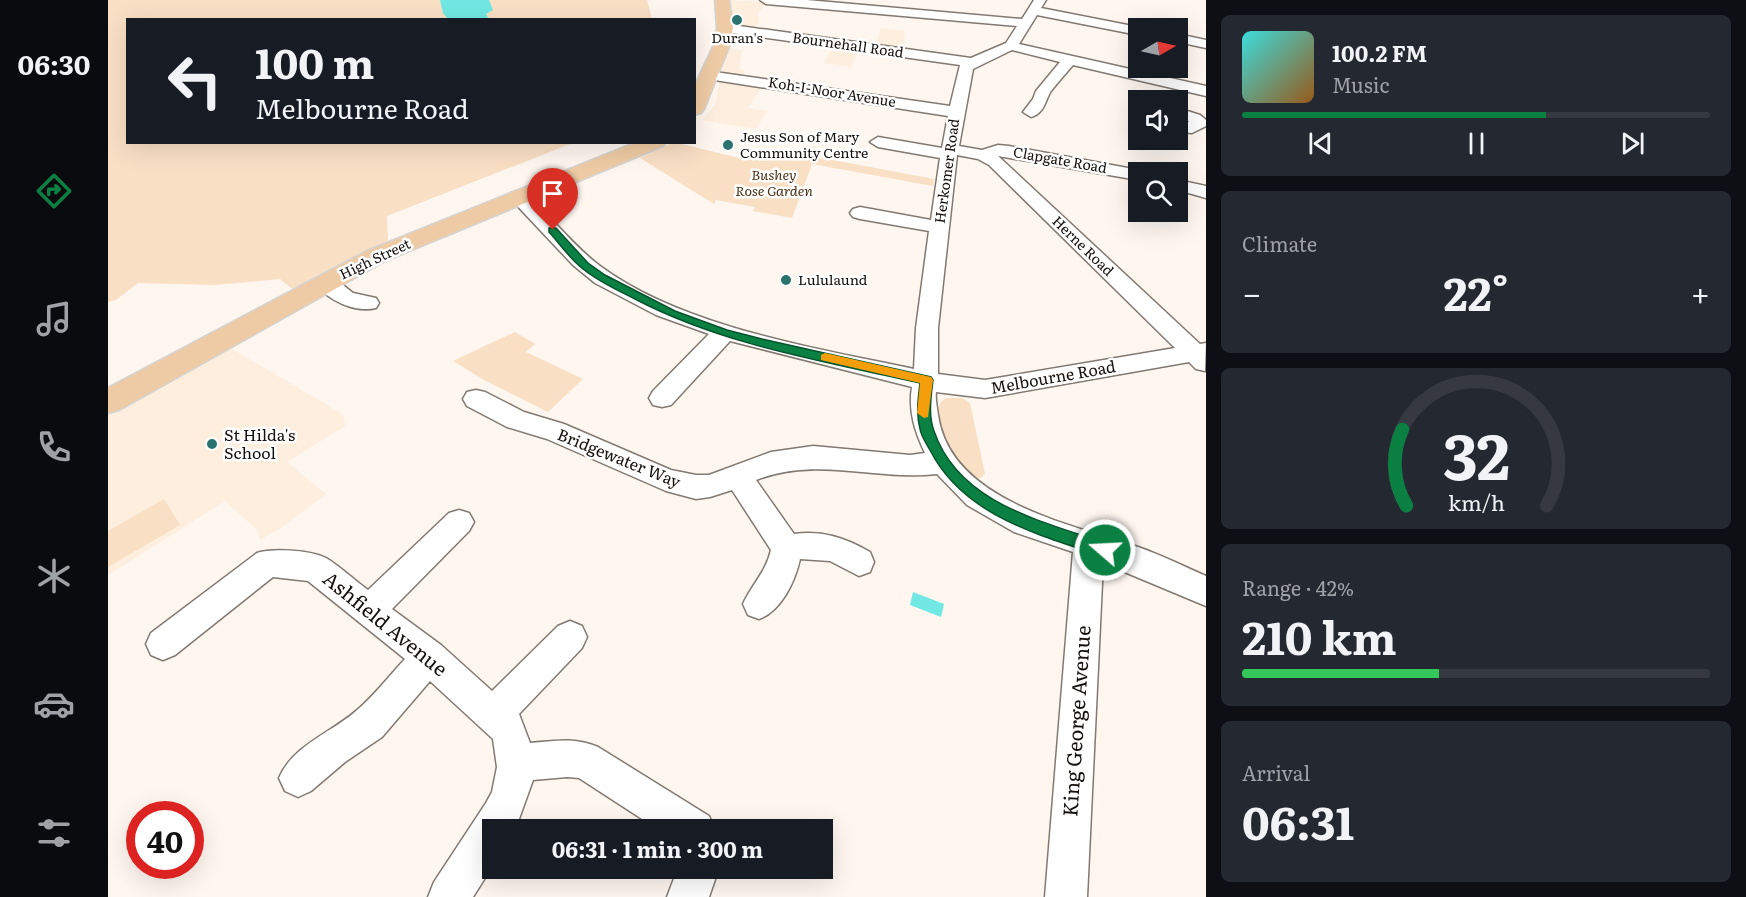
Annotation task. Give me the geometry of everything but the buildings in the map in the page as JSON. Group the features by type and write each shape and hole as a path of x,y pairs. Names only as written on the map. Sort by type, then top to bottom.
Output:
{"main road":[{"path":"696,104 721,47 724,28 722,0"},
{"name":"High Street","path":"108,402 376,256 651,144"}],"street":[{"path":"766,0 1033,11 1128,29"},
{"path":"1011,46 1033,11"},
{"name":"Bournehall Road","path":"724,28 972,62"},
{"path":"1188,40 1206,44"},
{"path":"972,62 1011,46 1201,90 1188,107"},
{"path":"1031,112 1041,100 1041,94 1070,59"},
{"name":"Herkomer Road","path":"972,62 965,70 955,112 927,328 926,380 923,397 925,424 929,438 943,462 977,497 1024,523 1138,561 1206,591"},
{"name":"Koh-I-Noor Avenue","path":"708,75 955,112"},
{"path":"1025,90 1041,94"},
{"name":"Herne Road","path":"878,142 983,155 999,165 1202,356"},
{"name":"Clapgate Road","path":"983,155 998,150 1009,151 1128,173"},
{"path":"1188,188 1206,192"},
{"name":"Melbourne Road","path":"518,197 546,222 584,265 602,278 671,313 724,333 926,380 985,389 1202,356"},
{"path":"860,213 939,227"},
{"path":"326,283 346,298 368,303"},
{"path":"662,398 724,333"},
{"name":"Bridgewater Way","path":"476,399 516,420 555,431 666,480 696,487 710,486 771,463 813,457 910,466 943,462"},
{"path":"738,476 787,548 781,573 759,604"},
{"path":"370,609 459,522"},
{"name":"King George Avenue","path":"1066,897 1089,544"},
{"path":"787,548 805,545 827,546 859,562"},
{"name":"Ashfield Avenue","path":"163,644 268,563 315,568 429,657 506,727 512,741 516,764 513,789 498,819"},
{"path":"494,714 570,637"},
{"path":"298,778 332,749 369,724 429,657"},
{"path":"516,764 567,758 585,760 678,819"},
{"name":"Ashfield Avenue","path":"449,897 482,846"},
{"path":"688,897 695,879"}],"shaded area":[{"path":"729,0 766,2 758,14 759,22 755,28 734,25"},
{"path":"881,28 904,31 905,51 875,47"},
{"path":"841,47 858,50 851,67 824,63 830,51 838,52"},
{"path":"730,48 742,51 739,69 745,71 743,74 721,73"},
{"path":"720,80 763,85 748,108 767,111 756,129 702,120 715,105"},
{"name":"St Hilda's School","path":"229,347 344,415 345,426 287,462 326,494 282,527 260,540 257,529 225,501 108,575 108,414"}],"green space":[{"path":"108,0 647,0 652,18 126,18 126,144 570,144 387,216 388,242 295,291 280,279 215,285 138,283 116,300 108,302"},
{"name":"Bushey Rose Garden","path":"670,144 682,144 743,159 751,149 827,159 934,179 933,186 812,164 792,218 753,211 755,207 716,200 714,204 640,158"},
{"path":"515,332 535,344 526,352 583,379 548,412 484,380 453,361"},
{"path":"946,398 962,398 970,403 985,474 979,479 961,466 945,442 938,416 939,405"},
{"path":"164,499 180,525 108,567 108,531"}],"water":[{"path":"440,0 489,0 493,10 486,14 488,18 447,18 443,13"},
{"path":"913,592 944,604 941,617 910,605"}],"slow traffic":[{"path":"825,357 926,380 923,397 924,413"}],"place":[{"name":"Duran's","path":"737,20"},
{"name":"Jesus Son of Mary Community Centre","path":"728,145"},
{"name":"Lululaund","path":"786,280"},
{"name":"St Hilda's School","path":"212,444"}],"route":[{"path":"553,230 584,265 602,278 671,313 724,333 762,343 926,380 923,407 929,438 943,462 961,482 977,497 1024,523 1105,550"}]}
